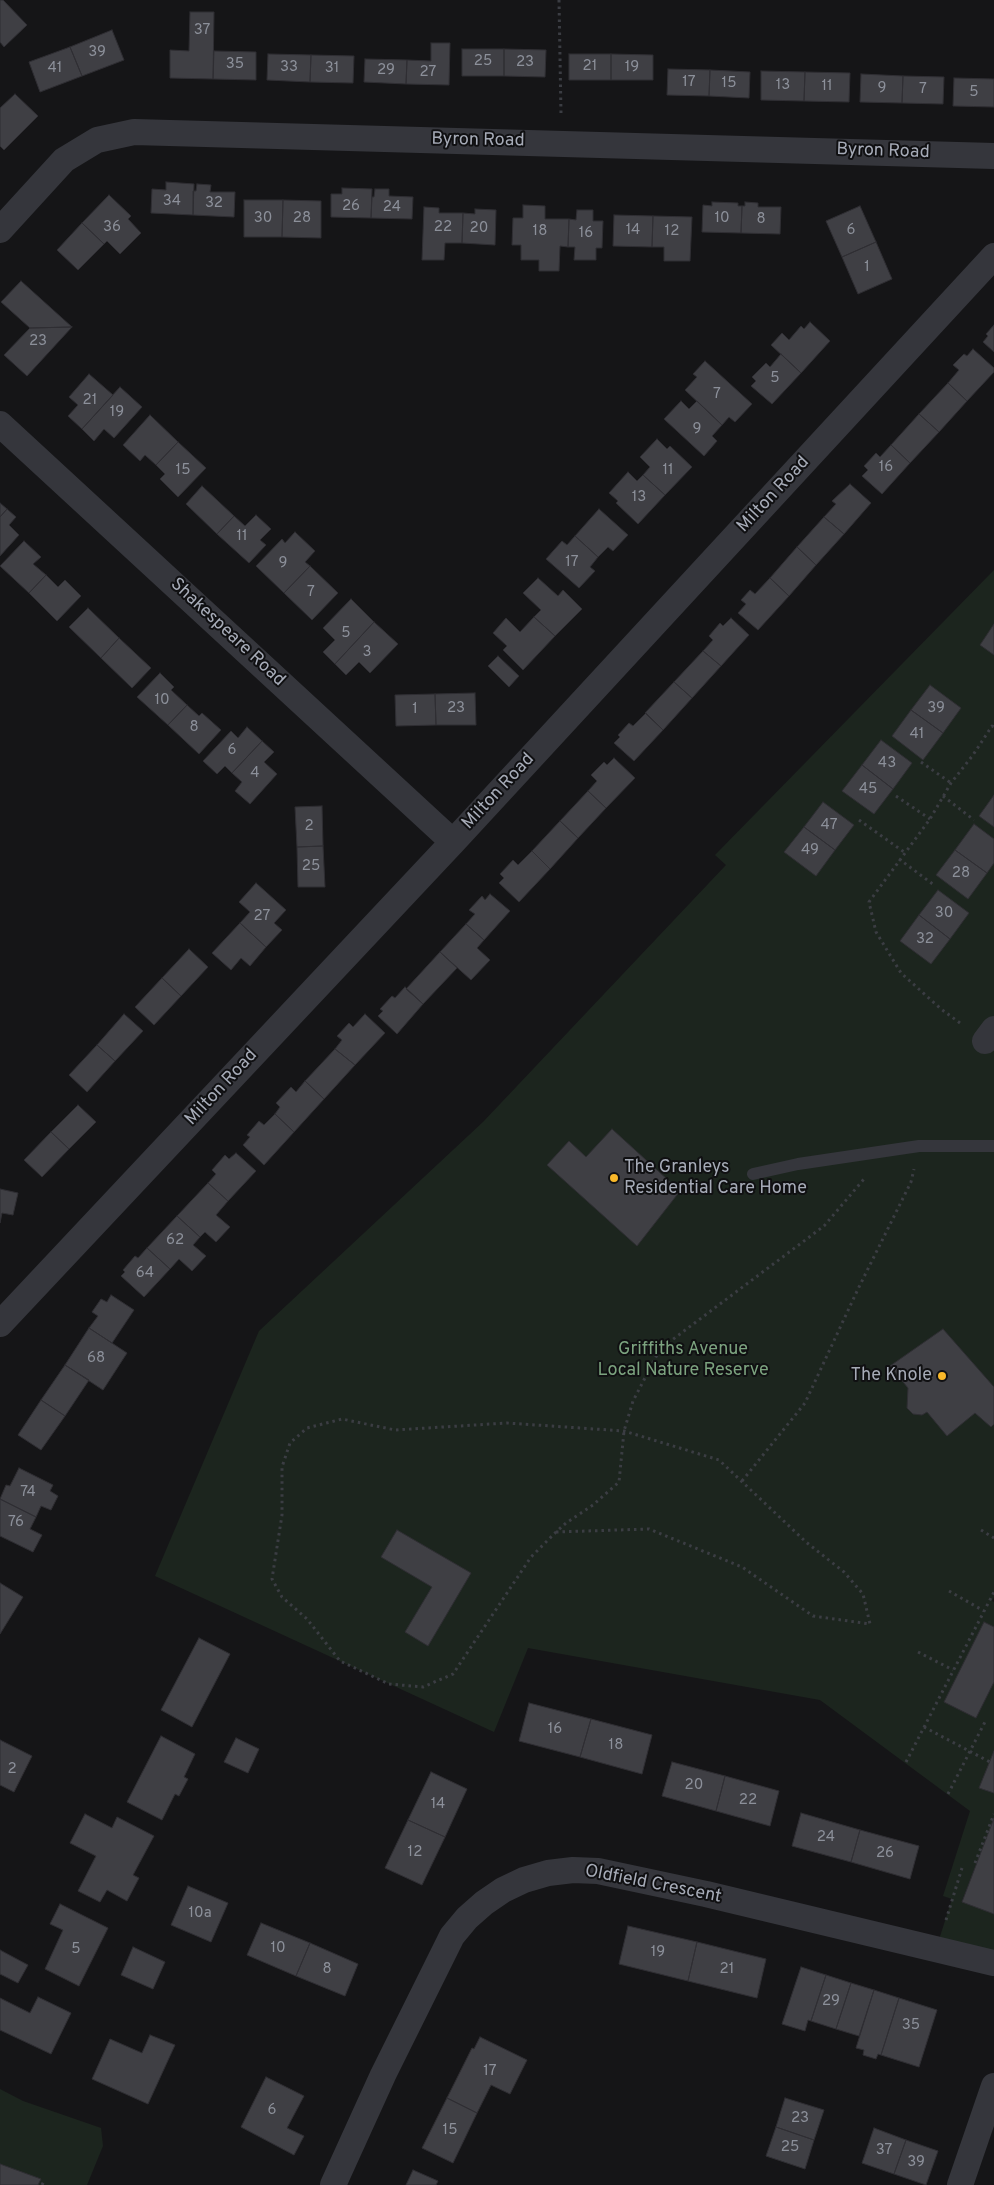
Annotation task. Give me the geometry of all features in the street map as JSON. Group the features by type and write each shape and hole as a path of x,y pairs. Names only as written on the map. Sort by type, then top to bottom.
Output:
{"street":[{"name":"Byron Road","path":"0,230 64,160 88,144 115,135 134,132 994,156"},
{"name":"Milton Road","path":"0,1324 453,842 994,256"},
{"name":"Shakespeare Road","path":"0,424 453,842"},
{"name":"Oldfield Crescent","path":"333,2185 383,2075 452,1936 467,1918 484,1903 503,1890 524,1880 548,1873 573,1870 598,1871 706,1894 994,1963"},
{"path":"960,2185 994,2086"}],"lane":[{"path":"753,1174 798,1164 919,1146 994,1146"}],"path":[{"path":"559,0 561,143"},
{"path":"990,1035 941,1009 901,973 876,932 869,902 930,818 951,783 973,755 992,726 994,727"},
{"path":"921,762 951,783"},
{"path":"896,796 930,818"},
{"path":"943,796 974,820"},
{"path":"859,820 904,852"},
{"path":"900,859 934,885"},
{"path":"742,1481 805,1403 911,1182 919,1146"},
{"path":"556,1532 649,1529 742,1567 813,1616 870,1624 863,1594 844,1572 806,1542 719,1460 624,1431 507,1423 395,1430 342,1419 307,1428 290,1443 282,1467 282,1515 272,1580 282,1598 307,1619 340,1661 389,1684 423,1687 453,1674 530,1557 556,1532 566,1523 593,1505 618,1482 624,1431 633,1401 660,1349 824,1226 865,1177 868,1154"},
{"path":"981,1530 994,1538"},
{"path":"949,1592 984,1610"},
{"path":"906,1762 994,1592"},
{"path":"918,1652 953,1670"},
{"path":"948,1794 986,1720"},
{"path":"924,1727 990,1762"},
{"path":"975,1864 994,1814"},
{"path":"936,1949 962,1868"}],"green space":[{"name":"Griffiths Avenue Local Nature Reserve","path":"994,570 994,1597 992,1601 994,1602 994,1627 984,1622 944,1702 976,1718 994,1682 994,1818 962,1901 994,1914 994,1963 936,1949 952,1899 943,1896 970,1811 820,1700 528,1648 494,1732 155,1576 259,1331 483,1122 726,865 715,855"},
{"path":"0,2089 23,2101 101,2128 103,2146 87,2185 0,2185"}],"building":[{"path":"0,0 3,0 27,25 4,47 0,42"},
{"path":"190,12 214,12 213,79 170,78 170,50 189,51"},
{"path":"112,30 124,60 82,76 70,47"},
{"path":"431,43 450,43 449,85 406,84 407,60 431,61"},
{"path":"70,47 82,76 40,92 29,62"},
{"path":"462,49 504,49 504,76 462,76"},
{"path":"504,49 546,50 545,77 504,76"},
{"path":"214,51 256,52 256,80 213,79"},
{"path":"268,54 311,55 310,82 267,80"},
{"path":"569,54 611,54 611,80 569,80"},
{"path":"611,54 653,55 653,80 611,80"},
{"path":"311,55 354,56 353,83 310,82"},
{"path":"365,59 407,60 406,84 364,82"},
{"path":"668,69 710,70 709,96 667,95"},
{"path":"710,70 750,72 749,98 709,96"},
{"path":"761,71 805,72 804,101 761,100"},
{"path":"805,72 850,73 849,102 804,101"},
{"path":"861,74 903,76 902,103 860,102"},
{"path":"903,76 944,77 943,104 902,103"},
{"path":"954,78 994,79 994,107 953,106"},
{"path":"15,94 38,116 4,150 0,146 0,108"},
{"path":"166,182 194,184 193,215 151,213 152,189 166,190"},
{"path":"197,184 211,185 210,192 235,192 234,217 193,215 193,191 196,191"},
{"path":"342,188 372,189 371,218 331,217 331,194 342,194"},
{"path":"375,189 389,189 389,196 413,197 412,219 371,218 372,197 374,197"},
{"path":"109,195 131,216 128,219 141,233 120,254 107,241 104,244 82,223"},
{"path":"244,200 283,200 282,237 244,237"},
{"path":"283,200 321,201 321,238 282,237"},
{"path":"712,202 738,203 738,206 742,206 741,233 702,232 703,205 712,206"},
{"path":"745,202 758,203 758,207 781,207 780,234 741,233 742,206 745,206"},
{"path":"523,205 545,206 545,219 569,219 568,247 560,246 559,271 539,271 539,260 521,260 521,245 512,245 513,218 523,218"},
{"path":"860,206 876,242 842,257 826,221"},
{"path":"424,207 439,208 439,213 463,213 462,243 445,243 444,260 422,260"},
{"path":"475,209 496,210 495,245 462,243 463,213 475,214"},
{"path":"577,210 593,210 593,221 603,221 602,248 596,248 596,260 574,260 575,247 568,247 569,219 576,220"},
{"path":"614,215 653,216 652,247 613,246"},
{"path":"653,216 692,217 690,261 664,261 664,247 652,247"},
{"path":"82,223 104,244 78,270 57,250"},
{"path":"876,242 892,279 858,294 842,257"},
{"path":"21,281 72,327 30,328 1,302"},
{"path":"810,322 830,341 801,373 771,345 782,333 789,340 801,326 804,329"},
{"path":"994,325 994,352 983,342 988,336 986,334"},
{"path":"72,327 27,376 4,355 30,328"},
{"path":"973,349 994,368 994,372 967,401 948,383 959,370 953,365 964,354 967,356"},
{"path":"781,354 801,373 772,404 751,386 756,381 752,377 766,363 770,367"},
{"path":"705,361 752,404 735,422 729,417 722,425 685,390 697,377 693,374"},
{"path":"89,374 113,395 82,429 68,416 78,405 69,397"},
{"path":"948,383 967,401 939,432 919,414"},
{"path":"120,387 142,407 114,438 104,429 94,441 82,429"},
{"path":"681,401 689,409 697,401 722,425 712,436 717,441 704,456 664,419"},
{"path":"919,414 939,432 910,463 891,445"},
{"path":"150,415 178,442 156,465 145,455 140,461 123,445"},
{"path":"657,439 667,449 670,446 692,467 665,495 643,475 650,467 640,457"},
{"path":"178,442 206,468 178,497 160,479 165,474 156,465"},
{"path":"891,445 910,463 882,494 862,476 868,470 864,466 876,453 880,457"},
{"path":"628,472 637,481 643,475 665,495 638,524 616,503 618,501 609,493"},
{"path":"850,484 871,503 844,534 824,517 836,504 832,501"},
{"path":"202,486 234,516 217,534 186,504"},
{"path":"0,503 7,509 0,517"},
{"path":"7,509 16,517 9,525 19,535 0,556 0,517"},
{"path":"599,509 628,535 613,551 608,547 598,557 575,536"},
{"path":"256,515 271,529 260,540 266,545 249,563 217,534 234,516 245,526"},
{"path":"824,517 844,534 816,565 797,547"},
{"path":"295,532 315,551 305,562 310,566 284,593 256,566 282,539 285,543"},
{"path":"575,536 598,557 590,567 595,571 579,588 546,559 562,541 567,545"},
{"path":"24,541 41,557 33,564 46,575 29,593 0,566"},
{"path":"797,547 816,565 789,596 770,578"},
{"path":"310,566 338,593 312,620 284,593"},
{"path":"46,575 58,587 65,580 81,596 57,621 29,593"},
{"path":"538,578 558,596 563,590 582,609 555,636 534,617 541,610 523,593"},
{"path":"770,578 789,596 758,630 738,613 746,604 741,600 750,590 755,594"},
{"path":"351,599 374,622 335,664 323,652 335,640 323,628"},
{"path":"88,608 119,638 101,658 69,627"},
{"path":"534,617 555,636 523,670 503,650 507,646 493,633 506,618 520,632"},
{"path":"731,618 749,635 721,666 703,651 713,640 709,636 720,623 723,626"},
{"path":"374,622 398,644 370,673 359,662 346,675 335,664"},
{"path":"994,624 994,655 980,645"},
{"path":"119,638 151,668 132,688 101,658"},
{"path":"703,651 721,666 692,698 674,682"},
{"path":"498,656 519,676 509,687 488,666"},
{"path":"160,673 174,687 171,690 187,705 168,725 137,697"},
{"path":"674,682 692,698 663,730 645,713"},
{"path":"930,685 961,708 943,733 911,710"},
{"path":"475,693 476,725 436,725 435,694"},
{"path":"435,694 436,725 396,726 395,695"},
{"path":"187,705 199,716 202,713 221,730 199,754 168,725"},
{"path":"911,710 943,733 923,760 892,736"},
{"path":"646,713 663,730 634,761 614,743 620,737 618,735 629,723 633,726"},
{"path":"247,727 262,741 232,773 225,766 217,774 203,761 231,731 238,738"},
{"path":"881,740 912,763 893,789 862,765"},
{"path":"262,741 274,752 264,762 277,774 250,804 235,791 242,782 232,773"},
{"path":"614,758 635,778 606,808 588,791 597,781 591,775 604,762 607,765"},
{"path":"862,765 893,789 874,814 842,791"},
{"path":"588,791 606,808 578,838 560,821"},
{"path":"994,795 994,827 979,816"},
{"path":"823,802 854,825 835,850 804,827"},
{"path":"322,806 323,846 297,847 295,807"},
{"path":"560,821 578,838 550,869 532,851"},
{"path":"974,824 994,839 994,863 987,873 955,850"},
{"path":"804,827 835,850 816,876 784,852"},
{"path":"323,846 325,887 298,887 297,847"},
{"path":"955,850 987,873 968,899 936,875"},
{"path":"532,851 550,869 519,902 499,883 504,878 500,874 513,860 518,865"},
{"path":"256,883 286,910 274,923 282,930 266,947 240,923 250,912 239,902"},
{"path":"938,890 969,913 950,939 919,915"},
{"path":"490,894 510,911 484,940 466,924 475,914 469,910 482,896 485,900"},
{"path":"919,915 950,939 931,964 900,941"},
{"path":"240,923 266,947 250,966 241,958 231,970 212,953"},
{"path":"466,924 484,940 477,948 490,960 471,980 440,952"},
{"path":"189,949 208,967 181,996 162,978"},
{"path":"440,952 457,968 423,1004 406,989"},
{"path":"162,978 181,996 154,1025 135,1007"},
{"path":"405,987 423,1004 397,1034 378,1016 383,1011 380,1009 392,996 395,998"},
{"path":"124,1014 143,1031 115,1061 97,1045"},
{"path":"365,1014 385,1033 355,1065 335,1049 342,1040 337,1036 349,1023 353,1027"},
{"path":"97,1045 115,1061 87,1092 69,1075"},
{"path":"335,1049 355,1065 324,1099 305,1081"},
{"path":"305,1081 324,1099 294,1132 275,1114 280,1107 276,1103 291,1087 296,1092"},
{"path":"78,1105 96,1122 69,1149 51,1132"},
{"path":"275,1114 294,1132 264,1165 243,1145 250,1137 247,1135 259,1121 264,1125"},
{"name":"The Granleys Residential Care Home","path":"612,1129 680,1191 637,1246 547,1165 569,1141 586,1157"},
{"path":"51,1132 69,1149 42,1177 24,1160"},
{"path":"236,1153 256,1171 228,1201 208,1183 216,1174 212,1170 225,1155 229,1159"},
{"path":"208,1183 228,1201 216,1215 230,1227 216,1242 205,1232 200,1237 177,1216"},
{"path":"0,1189 18,1193 13,1215 2,1213 0,1223"},
{"path":"177,1216 200,1237 193,1245 206,1256 192,1271 179,1259 170,1269 147,1248"},
{"path":"147,1248 170,1269 144,1297 121,1276 125,1272 123,1270 135,1256 138,1258"},
{"path":"111,1295 134,1310 112,1343 89,1328 98,1316 92,1312 101,1299 107,1302"},
{"path":"89,1328 127,1353 103,1390 65,1365"},
{"name":"The Knole","path":"943,1329 994,1387 994,1424 991,1427 975,1413 947,1436 927,1412 922,1415 913,1414 907,1408 908,1388 890,1366"},
{"path":"65,1365 89,1380 65,1416 41,1400"},
{"path":"41,1400 65,1416 41,1450 18,1435"},
{"path":"19,1468 53,1485 50,1491 58,1496 51,1510 41,1506 36,1517 0,1499 6,1485 10,1486"},
{"path":"0,1499 36,1517 30,1529 42,1535 33,1552 0,1536"},
{"path":"397,1530 471,1573 428,1646 405,1632 432,1587 381,1557"},
{"path":"0,1583 23,1597 0,1634"},
{"path":"984,1622 994,1627 994,1682 976,1718 944,1702"},
{"path":"199,1638 230,1654 192,1727 161,1710"},
{"path":"529,1703 591,1719 580,1757 519,1741"},
{"path":"591,1719 652,1735 642,1774 580,1757"},
{"path":"161,1736 195,1754 184,1777 188,1779 179,1796 175,1794 162,1820 127,1802"},
{"path":"236,1738 259,1749 248,1773 224,1762"},
{"path":"0,1740 32,1756 14,1792 0,1785"},
{"path":"994,1751 994,1793 979,1788"},
{"path":"672,1762 725,1776 716,1811 662,1796"},
{"path":"431,1772 467,1789 445,1837 408,1820"},
{"path":"725,1776 779,1791 770,1826 716,1811"},
{"path":"801,1813 860,1830 851,1862 792,1846"},
{"path":"85,1814 112,1828 117,1817 154,1836 133,1875 139,1878 127,1901 107,1890 100,1902 78,1891 96,1856 70,1843"},
{"path":"994,1818 994,1914 962,1902"},
{"path":"408,1820 445,1837 422,1885 385,1868"},
{"path":"860,1830 919,1846 910,1879 851,1862"},
{"path":"188,1886 228,1903 211,1942 171,1925"},
{"path":"60,1904 108,1928 79,1986 45,1969 63,1930 50,1924"},
{"path":"261,1923 310,1943 296,1976 247,1955"},
{"path":"628,1926 697,1942 688,1981 619,1964"},
{"path":"697,1942 766,1959 757,1998 688,1981"},
{"path":"310,1943 358,1964 345,1996 296,1976"},
{"path":"133,1947 165,1962 153,1989 121,1975"},
{"path":"0,1950 28,1965 18,1983 0,1974"},
{"path":"801,1967 826,1975 811,2021 808,2020 805,2031 782,2024"},
{"path":"826,1975 851,1983 836,2029 811,2021"},
{"path":"851,1983 874,1990 859,2036 836,2029"},
{"path":"874,1990 899,1998 881,2055 878,2054 876,2059 863,2055 864,2050 856,2048"},
{"path":"38,1997 71,2013 51,2054 0,2030 0,1998 30,2013"},
{"path":"899,1998 937,2010 919,2067 881,2055"},
{"path":"150,2035 175,2045 148,2104 92,2079 110,2039 142,2053"},
{"path":"480,2037 527,2060 510,2094 491,2085 477,2113 447,2098 472,2048 474,2049"},
{"path":"266,2077 304,2096 287,2128 304,2136 294,2155 241,2127"},
{"path":"447,2098 477,2113 453,2163 422,2148"},
{"path":"785,2098 824,2110 814,2140 776,2127"},
{"path":"776,2127 814,2140 805,2169 766,2156"},
{"path":"874,2128 906,2140 894,2174 862,2163"},
{"path":"906,2140 938,2151 926,2185 894,2174"},
{"path":"0,2164 41,2179 38,2185 0,2185"},
{"path":"413,2170 438,2181 436,2185 406,2185"}],"place":[{"name":"The Granleys Residential Care Home","path":"614,1178"},
{"name":"The Knole","path":"942,1376"}]}
